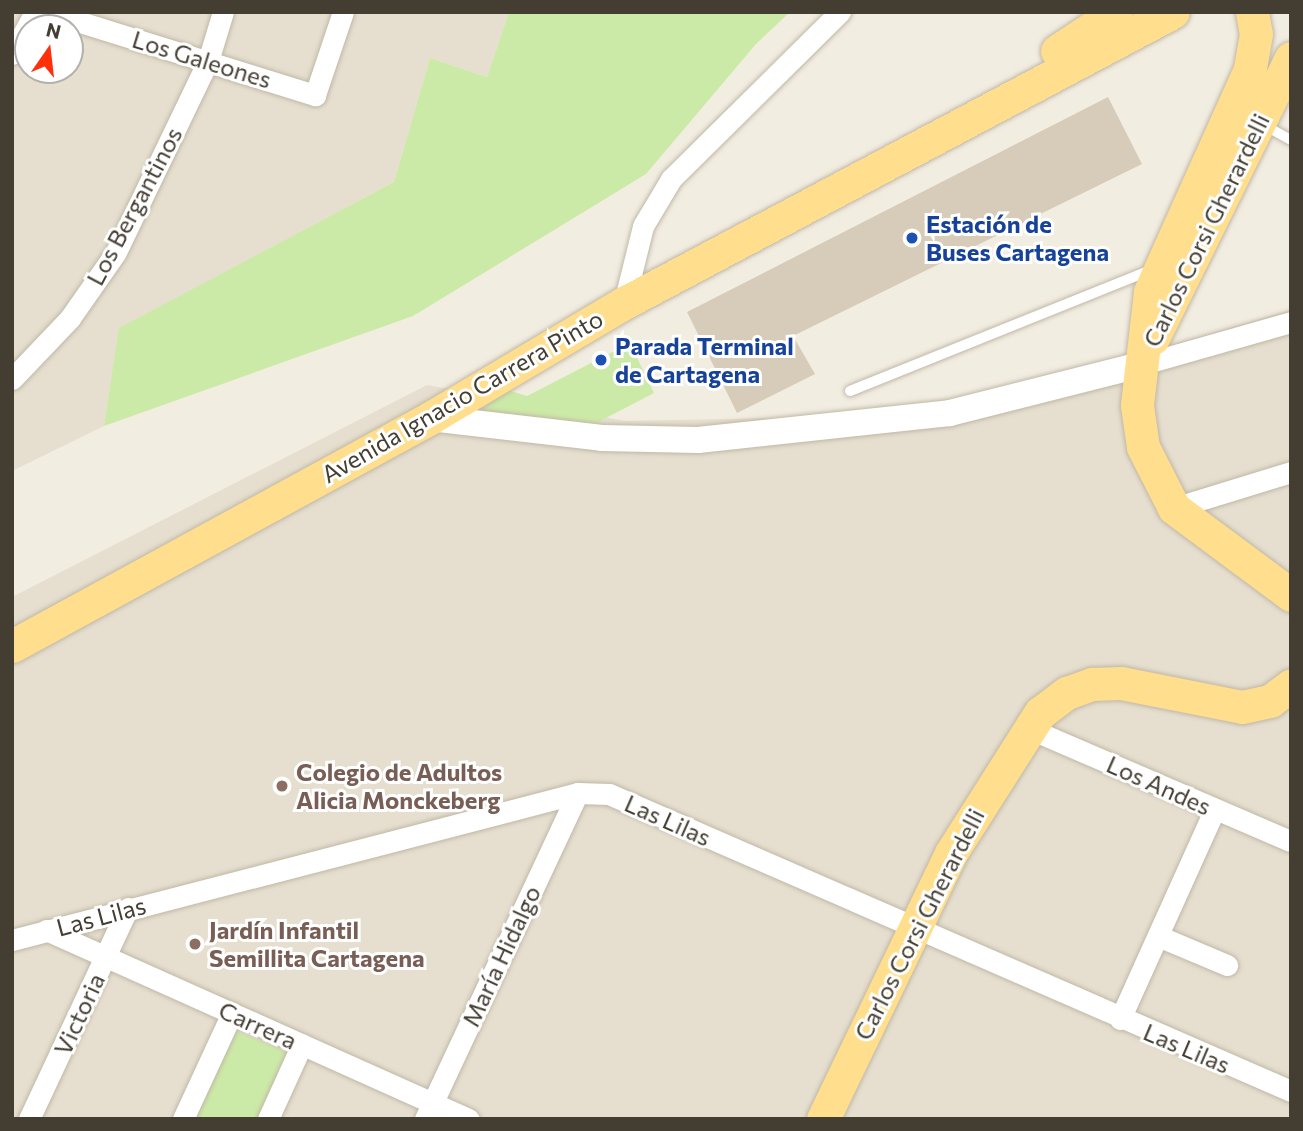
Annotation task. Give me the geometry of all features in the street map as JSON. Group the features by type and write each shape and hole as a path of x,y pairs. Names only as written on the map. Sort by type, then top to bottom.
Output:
{"main road":[{"name":"Avenida Ignacio Carrera Pinto","path":"912,147 1116,12"},
{"name":"Avenida Ignacio Carrera Pinto","path":"12,646 430,418 624,303 912,147 1173,12"},
{"name":"Carlos Corsi Gherardelli","path":"1246,116 1254,50 1252,12"},
{"name":"Carlos Corsi Gherardelli","path":"1291,58 1246,116 1172,271 1150,292 1137,405 1143,447 1174,508 1291,595"},
{"name":"Carlos Corsi Gherardelli","path":"823,1119 912,928 967,825 1028,728 1055,701 1092,684 1121,683 1242,707 1270,701 1291,685"}],"street":[{"path":"12,54 35,12"},
{"name":"Los Galeones","path":"48,12 315,94 343,12"},
{"name":"Los Bergantinos","path":"12,379 70,318 116,252 208,61 223,12"},
{"path":"624,303 643,226 671,179 840,12"},
{"path":"430,418 602,438 698,440 950,413 1140,365 1291,322"},
{"path":"1174,508 1291,472"},
{"name":"Los Andes","path":"1028,728 1291,841"},
{"name":"Las Lilas","path":"12,940 578,793 610,794 1120,1019 1291,1091"},
{"name":"María Hidalgo","path":"429,1111 578,793"},
{"path":"1120,1019 1215,809"},
{"name":"Victoria","path":"30,1119 128,908"},
{"name":"Carrera","path":"46,930 302,1044 429,1111 469,1119"},
{"path":"1158,936 1227,965"},
{"path":"183,1119 232,1013"},
{"path":"268,1119 302,1044"}],"lane":[{"path":"1246,116 1291,139"},
{"path":"850,391 1172,271"}],"shaded area":[{"path":"12,12 509,12 487,77 430,58 394,182 120,328 104,426 12,471"},
{"path":"1291,310 1291,1119 12,1119 12,597 427,385 625,421 934,415"}],"green space":[{"path":"509,12 790,12 756,44 646,174 413,316 104,426 119,328 394,182 430,58 487,77"},
{"path":"630,343 654,393 583,430 480,412 501,388 527,396"},
{"path":"237,1031 288,1053 258,1119 194,1119"}],"building":[{"name":"Estación de Buses Cartagena","path":"1108,97 1142,164 793,336 815,374 737,413 687,312"}],"place":[{"name":"Estación de Buses Cartagena","path":"912,238"},
{"name":"Parada Terminal de Cartagena","path":"601,360"},
{"name":"Colegio de Adultos Alicia Monckeberg","path":"282,786"},
{"name":"Jardín Infantil Semillita Cartagena","path":"195,944"}]}
